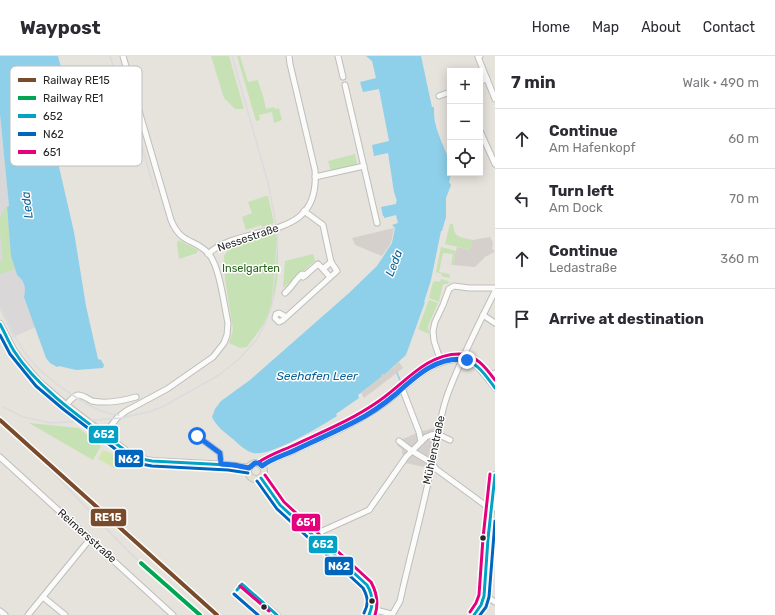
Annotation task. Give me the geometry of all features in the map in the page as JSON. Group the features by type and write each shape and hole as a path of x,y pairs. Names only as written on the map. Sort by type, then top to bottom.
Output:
{"main road":[{"path":"0,324 14,351 39,382 66,405 130,454 146,460 159,462 221,464 249,468"},
{"path":"249,468 255,463 259,463 264,472 261,478"},
{"path":"249,468 249,473 252,478 261,478"},
{"path":"474,615 484,599 495,475"},
{"path":"261,478 280,505 367,585 372,595 374,609 369,615"}],"street":[{"path":"123,56 126,66"},
{"name":"Nessestraße","path":"104,435 117,418 126,411 156,396 207,362 218,352 226,339 228,323 218,275 208,254 225,244 288,224 304,212 310,204 314,194 315,177 289,56"},
{"path":"338,56 343,77"},
{"path":"479,57 495,99"},
{"path":"483,80 487,79"},
{"path":"345,85 377,223"},
{"path":"439,96 447,93"},
{"path":"142,121 175,229 180,236 202,248 208,254"},
{"path":"483,138 495,164"},
{"path":"315,177 364,166"},
{"path":"286,317 337,271 331,262 323,225 304,212"},
{"path":"323,269 331,262"},
{"path":"285,293 292,287 295,280 302,274 304,276 318,264 330,277"},
{"path":"441,362 435,346 433,331 447,291 454,286 495,288"},
{"name":"Mühlenstraße","path":"392,615 400,601 432,463 437,434 447,396 495,291"},
{"path":"484,315 495,323"},
{"path":"262,466 269,461 356,421 384,403 420,373 441,362 463,359 467,360 475,364 495,388"},
{"path":"482,372 490,375 495,373"},
{"path":"403,387 420,432 421,442"},
{"path":"66,405 80,395 92,401 104,402 121,401 136,397"},
{"path":"420,432 426,437"},
{"path":"193,433 220,453 221,464"},
{"path":"314,536 369,510 406,457 426,437 437,434 450,440"},
{"path":"399,441 432,463 436,469 485,505 493,508"},
{"name":"Reimersstraße","path":"0,457 174,615"},
{"path":"28,615 90,539"},
{"path":"43,597 65,615"},
{"path":"489,598 495,602"},
{"path":"263,603 277,615"},
{"path":"374,609 392,615"},
{"path":"0,610 5,615"}],"shaded area":[{"path":"0,114 9,206 7,207 11,256 17,275 24,284 24,297 36,327 13,337 0,309"},
{"path":"394,228 391,243 382,256 355,245 352,238"},
{"path":"490,237 493,242 492,249 494,252 485,257 475,267 453,265 457,247 470,250 473,240"},
{"path":"399,362 403,368 364,398 361,393 381,377 382,373 385,374"},
{"path":"438,427 432,463 424,467 406,463 406,457 402,454 402,449 396,442 419,432"}],"green space":[{"path":"211,56 229,56 244,109 235,109 224,98"},
{"path":"237,56 240,56 248,82 258,81 266,109 274,107 275,109 279,108 282,120 274,123 272,112 259,115 260,120 256,121"},
{"path":"355,154 357,164 331,171 328,161"},
{"path":"268,196 274,223 262,227 261,225 246,230 242,217 252,213 248,202"},
{"path":"6,206 11,256 15,269 0,274 0,261 3,260 0,218"},
{"path":"450,224 453,224 455,232 458,236 473,240 471,250 445,244"},
{"name":"Inselgarten","path":"276,231 278,274 272,306 264,324 247,347 240,348 229,343 233,330 225,279 224,256 229,250 241,242"},
{"path":"178,240 198,250 197,253 179,259 177,244"},
{"path":"441,247 456,251 453,265 451,265 453,254 443,253 439,272 449,274 450,278 441,276 442,274 436,272"},
{"path":"313,254 315,261 283,288 285,261"},
{"path":"441,279 450,282 443,284 439,302 429,298 433,282 440,282"},
{"path":"429,300 438,303 428,326 429,334 418,329"},
{"path":"29,423 79,428 101,446 93,460"},
{"path":"103,450 119,457 114,468 98,459"}],"water":[{"name":"Leda","path":"0,56 58,56 61,66 10,66 10,166 59,166 74,232 86,306 98,359 101,360 104,365 103,368 76,370 59,366 57,367 50,363 46,358 24,297 24,284 17,275 11,256 7,207 9,206 0,114"},
{"name":"Seehafen Leer","path":"366,56 421,56 432,107 434,107 435,124 447,154 447,176 451,176 449,182 451,185 446,198 446,217 441,231 425,302 406,355 358,395 359,398 336,414 337,416 296,440 271,450 261,453 253,453 242,447 218,427 212,417 215,409 221,401 250,380 349,293 377,266 392,243 395,228 392,225 398,223 396,215 384,218 381,207 396,204 397,201 394,192 388,153 374,156 372,145 389,141 379,89 363,92 360,82 376,78 372,61"}],"waterway":[{"path":"397,373 403,387"}],"railway":[{"path":"110,56 113,66"},
{"path":"3,407 23,417 52,423 121,418 148,412 162,407 219,375 239,359 257,339 265,324 272,305 278,234 268,183 232,56"},
{"path":"142,147 154,189"},
{"path":"0,306 20,346 45,375 88,405 99,410 119,415"},
{"path":"47,467 141,563"}],"rail line":[{"name":"RE15","path":"0,420 217,615"},
{"name":"RE1","path":"141,563 200,615"}],"transit line":[{"name":"652","path":"0,324 14,351 38,380 68,407 130,454 152,461 228,465 249,468"},
{"name":"N62","path":"0,335 10,354 36,386 63,409 127,458 141,464 152,466 228,470 248,473"},
{"name":"651","path":"259,462 271,455 348,420 379,401 426,364 447,355 459,354 471,356 480,362 495,380"},
{"name":"652","path":"262,466 361,418 390,398 417,376 436,364 458,359 470,362 480,369 495,388"},
{"name":"651","path":"470,612 479,595 490,474"},
{"name":"651","path":"265,475 284,502 371,582 377,598 375,615"},
{"name":"652","path":"474,615 481,605 484,596 495,475"},
{"name":"652","path":"261,478 280,505 367,585 371,592 372,600 372,607 369,615"},
{"name":"N62","path":"257,481 277,509 363,588 367,600 367,607 364,613"},
{"name":"N62","path":"480,615 486,607 489,597 495,521"},
{"name":"652","path":"237,590 242,584 277,615"},
{"name":"651","path":"240,586 269,611"},
{"name":"N62","path":"234,594 258,615"}],"route":[{"path":"197,436 220,453 221,464 249,468 251,465 259,463 262,466 269,461 356,421 384,403 420,373 430,367 441,362 454,359 467,360"}]}
